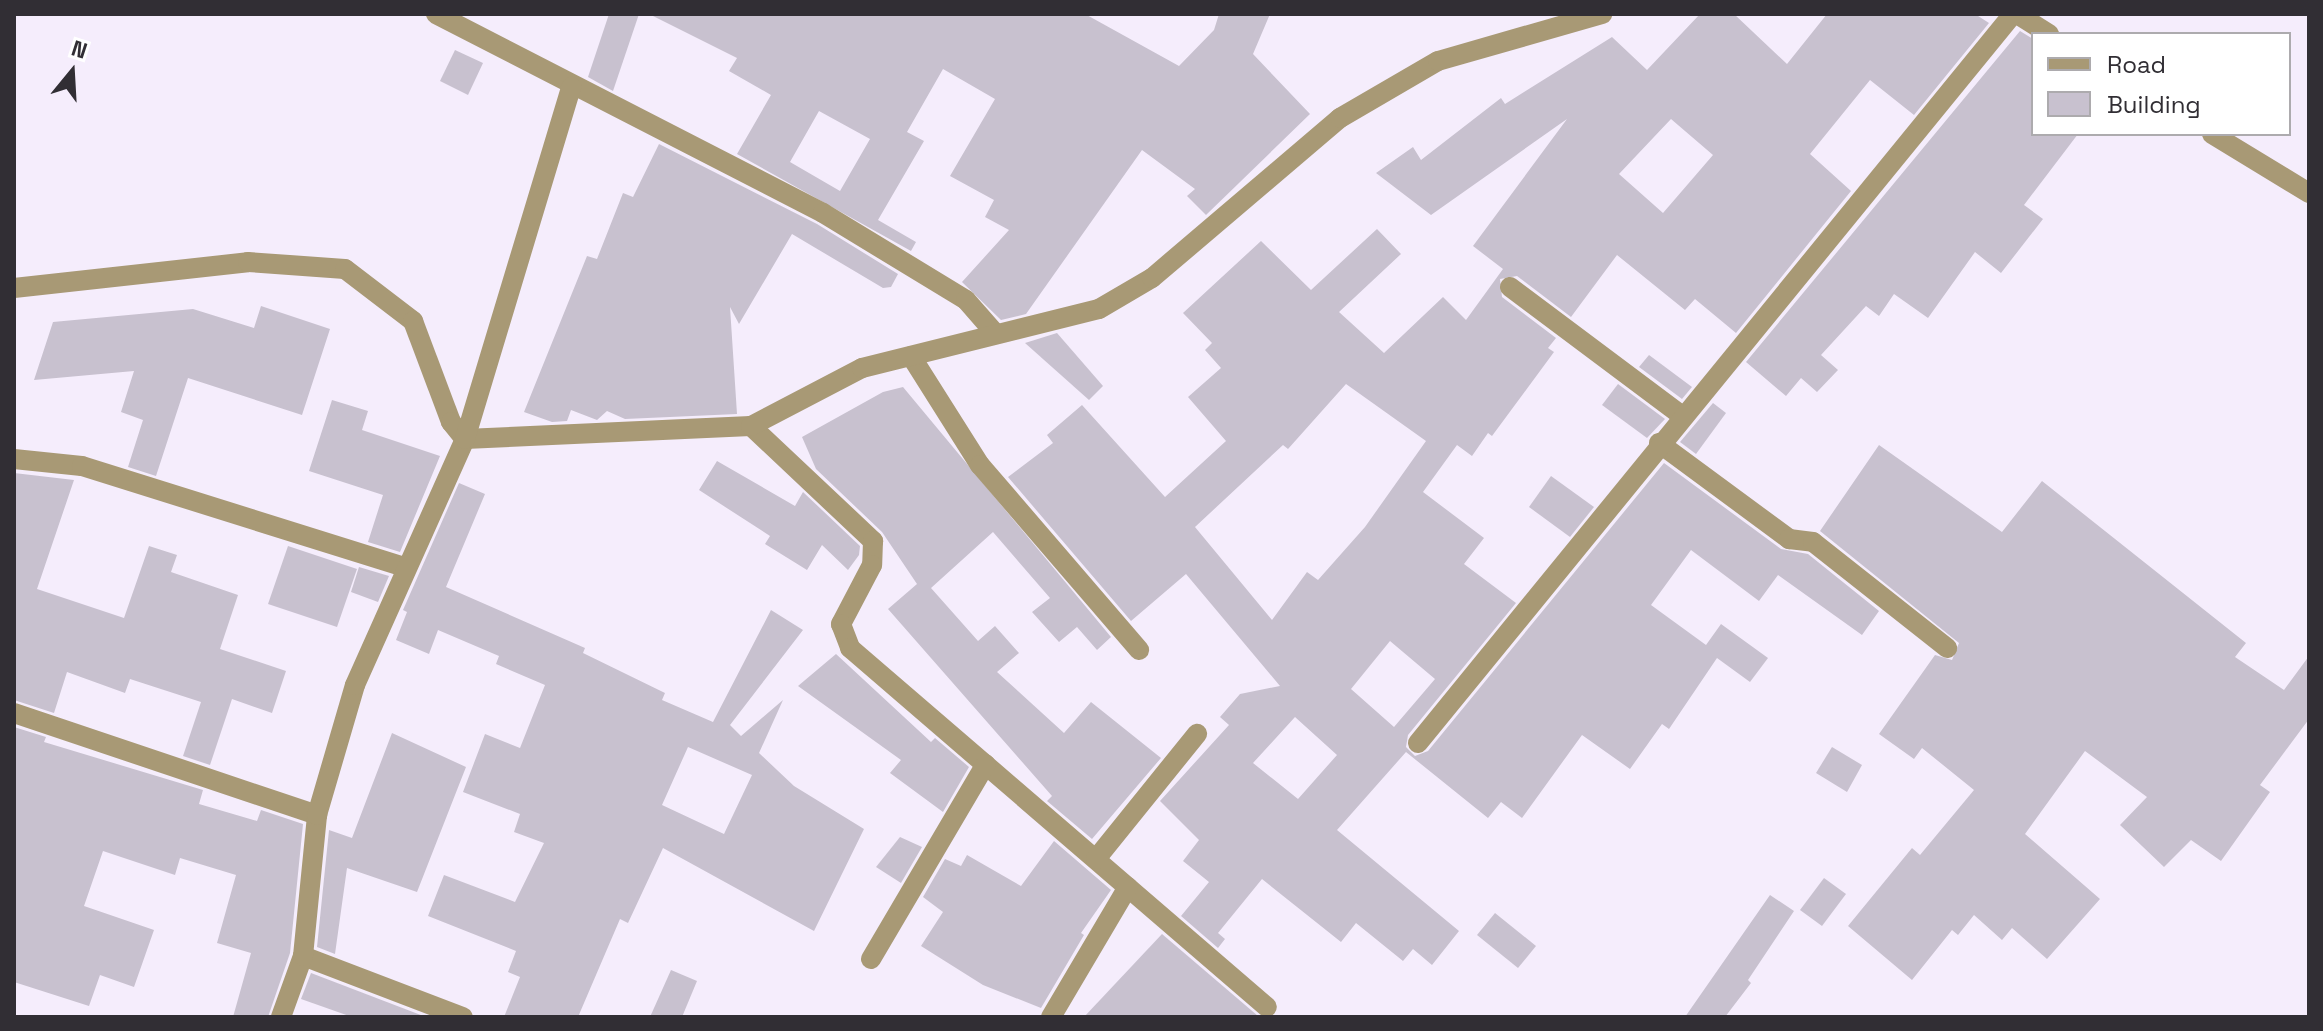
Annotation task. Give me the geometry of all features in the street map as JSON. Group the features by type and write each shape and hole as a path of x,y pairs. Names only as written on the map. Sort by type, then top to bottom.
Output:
{"street":[{"path":"436,14 571,87 823,213 966,300 994,332"},
{"path":"465,439 751,426 862,368 994,332 1099,309 1152,278 1340,118 1438,61 1602,14"},
{"path":"1418,743 1681,415 2015,14 2046,32"},
{"path":"281,1017 303,956 317,815 355,685 404,567 465,439 571,87"},
{"path":"2215,136 2309,193"},
{"path":"14,288 248,262 345,269 413,321 451,422 465,439"},
{"path":"1510,287 1681,415"},
{"path":"911,356 980,465 1139,650"},
{"path":"751,426 873,541 872,565 841,624 850,648 1267,1007"},
{"path":"1659,443 1789,539 1813,542 1947,648"},
{"path":"14,459 82,466 404,567"},
{"path":"14,713 317,815"},
{"path":"1096,859 1197,734"},
{"path":"871,959 986,764"},
{"path":"1051,1017 1128,887"},
{"path":"303,956 463,1017"}],"building":[{"path":"609,14 639,14 613,91 588,77"},
{"path":"649,14 1085,14 1179,66 1214,30 1219,14 1270,14 1253,54 1310,114 1206,215 1187,196 1195,189 1142,150 1026,314 1001,320 962,282 1009,230 985,217 994,200 950,176 995,99 943,69 907,132 924,141 878,220 916,242 911,251 737,154 771,95 729,71 737,58","holes":["819,111 870,139 840,191 790,162"]},
{"path":"1700,14 1734,14 1787,64 1827,14 1975,14 1989,23 1914,115 1870,80 1810,154 1851,191 1736,333 1695,299 1685,310 1617,255 1571,317 1517,276 1500,279 1502,297 1556,338 1548,348 1554,352 1492,436 1488,433 1472,456 1457,445 1423,492 1484,538 1464,564 1516,603 1408,735 1406,747 1415,756 1428,751 1664,463 1781,549 1808,554 1879,611 1862,635 1778,575 1759,601 1691,550 1651,605 1706,645 1721,624 1768,658 1750,682 1717,658 1669,729 1662,724 1630,769 1582,735 1522,818 1501,802 1488,818 1406,752 1337,830 1459,931 1432,965 1413,949 1403,961 1356,923 1341,942 1262,879 1218,933 1225,939 1218,948 1181,916 1209,882 1183,861 1199,840 1160,801 1229,725 1220,717 1240,694 1280,686 1186,574 1131,621 1008,477 1053,443 1047,435 1082,405 1165,497 1226,441 1188,397 1221,368 1205,350 1212,343 1183,313 1261,241 1311,290 1377,229 1401,254 1339,312 1384,353 1443,297 1466,320 1503,269 1473,246 1567,119 1431,215 1376,173 1413,147 1421,160 1501,98 1505,104 1612,37 1647,70","holes":["1671,119 1713,155 1663,213 1619,174","1346,384 1426,441 1365,527 1318,580 1307,572 1272,620 1195,527 1283,445 1288,449","1390,641 1435,679 1394,727 1351,689","1295,717 1337,755 1298,799 1253,763"]},
{"path":"2020,31 2031,38 2031,136 2076,136 2024,205 2043,219 2001,273 1975,252 1928,318 1894,294 1879,316 1866,306 1821,355 1838,370 1817,392 1801,378 1786,396 1746,362"},
{"path":"455,50 483,63 468,95 440,81"},
{"path":"659,144 817,224 898,274 891,287 883,288 792,234 739,324 730,307 737,414 625,419 607,411 597,420 571,410 567,421 552,422 524,412 587,256 597,259 623,193 633,197"},
{"path":"261,306 330,329 302,415 188,378 156,476 128,467 143,420 121,412 134,371 34,380 53,322 193,309 254,328"},
{"path":"1057,333 1103,386 1089,400 1025,343"},
{"path":"1649,355 1692,387 1682,399 1639,367"},
{"path":"1618,384 1665,419 1647,438 1602,405"},
{"path":"903,387 1111,637 1097,650 1077,627 1059,642 1032,612 1050,598 993,532 931,588 978,641 995,626 1019,653 997,672 1064,733 1091,702 1161,758 1092,839 1047,801 1052,796 888,609 917,584 882,532 816,469 802,437 883,392"},
{"path":"332,400 368,411 362,430 440,456 400,552 368,542 383,495 309,471"},
{"path":"1713,403 1726,413 1696,454 1680,442"},
{"path":"1879,445 2002,532 2042,481 2246,643 2235,657 2284,690 2309,656 2309,719 2260,785 2270,792 2221,861 2191,840 2164,867 2120,825 2147,797 2085,751 2025,834 2100,899 2047,959 2012,928 2002,940 1974,915 1958,935 1952,930 1912,980 1848,926 1912,848 1920,855 1974,790 1922,748 1914,759 1879,734 1935,655 1952,660 1959,643 1820,531"},
{"path":"717,461 795,506 803,492 860,546 859,555 848,570 822,545 807,570 765,544 770,536 699,490"},
{"path":"14,473 74,480 37,589 124,618 149,546 177,555 171,572 238,595 220,649 286,671 272,713 232,699 210,765 183,756 201,702 130,679 125,693 67,672 54,713 14,700"},
{"path":"1551,476 1594,507 1570,537 1529,507"},
{"path":"459,483 485,494 446,587 585,648 583,653 665,693 662,700 713,722 771,610 803,630 730,725 741,736 783,700 759,753 794,786 864,829 814,931 663,848 628,923 620,919 578,1017 504,1017 520,977 508,972 516,951 428,916 444,875 515,902 544,843 514,832 520,814 463,792 485,734 520,748 545,685 496,664 499,656 438,630 429,654 396,640 407,612 403,610","holes":["688,747 752,775 724,834 662,805"]},
{"path":"288,546 357,569 337,627 268,604"},
{"path":"359,567 389,576 378,602 351,592"},
{"path":"836,654 931,742 935,738 969,767 943,812 890,773 901,760 798,686"},
{"path":"14,727 46,737 44,742 203,790 199,804 257,821 261,810 303,824 290,953 268,1017 233,1017 251,953 217,943 236,875 180,858 175,875 103,851 84,906 154,930 134,987 100,975 89,1006 14,982"},
{"path":"392,733 466,767 417,892 347,868 335,954 317,947 329,830 352,838"},
{"path":"1832,747 1862,765 1847,792 1816,773"},
{"path":"900,837 922,847 901,883 876,867"},
{"path":"1054,841 1111,890 1081,933 1084,935 1041,1008 983,985 921,946 943,912 923,897 945,859 961,866 967,855 1021,886"},
{"path":"1824,878 1846,894 1822,926 1800,910"},
{"path":"1770,895 1794,911 1748,980 1751,983 1725,1017 1685,1017"},
{"path":"1495,913 1536,946 1518,968 1477,935"},
{"path":"1162,934 1258,1016 1259,1017 1084,1017"},
{"path":"671,970 697,981 682,1017 650,1017"},
{"path":"311,973 426,1017 352,1017 301,999"}]}
